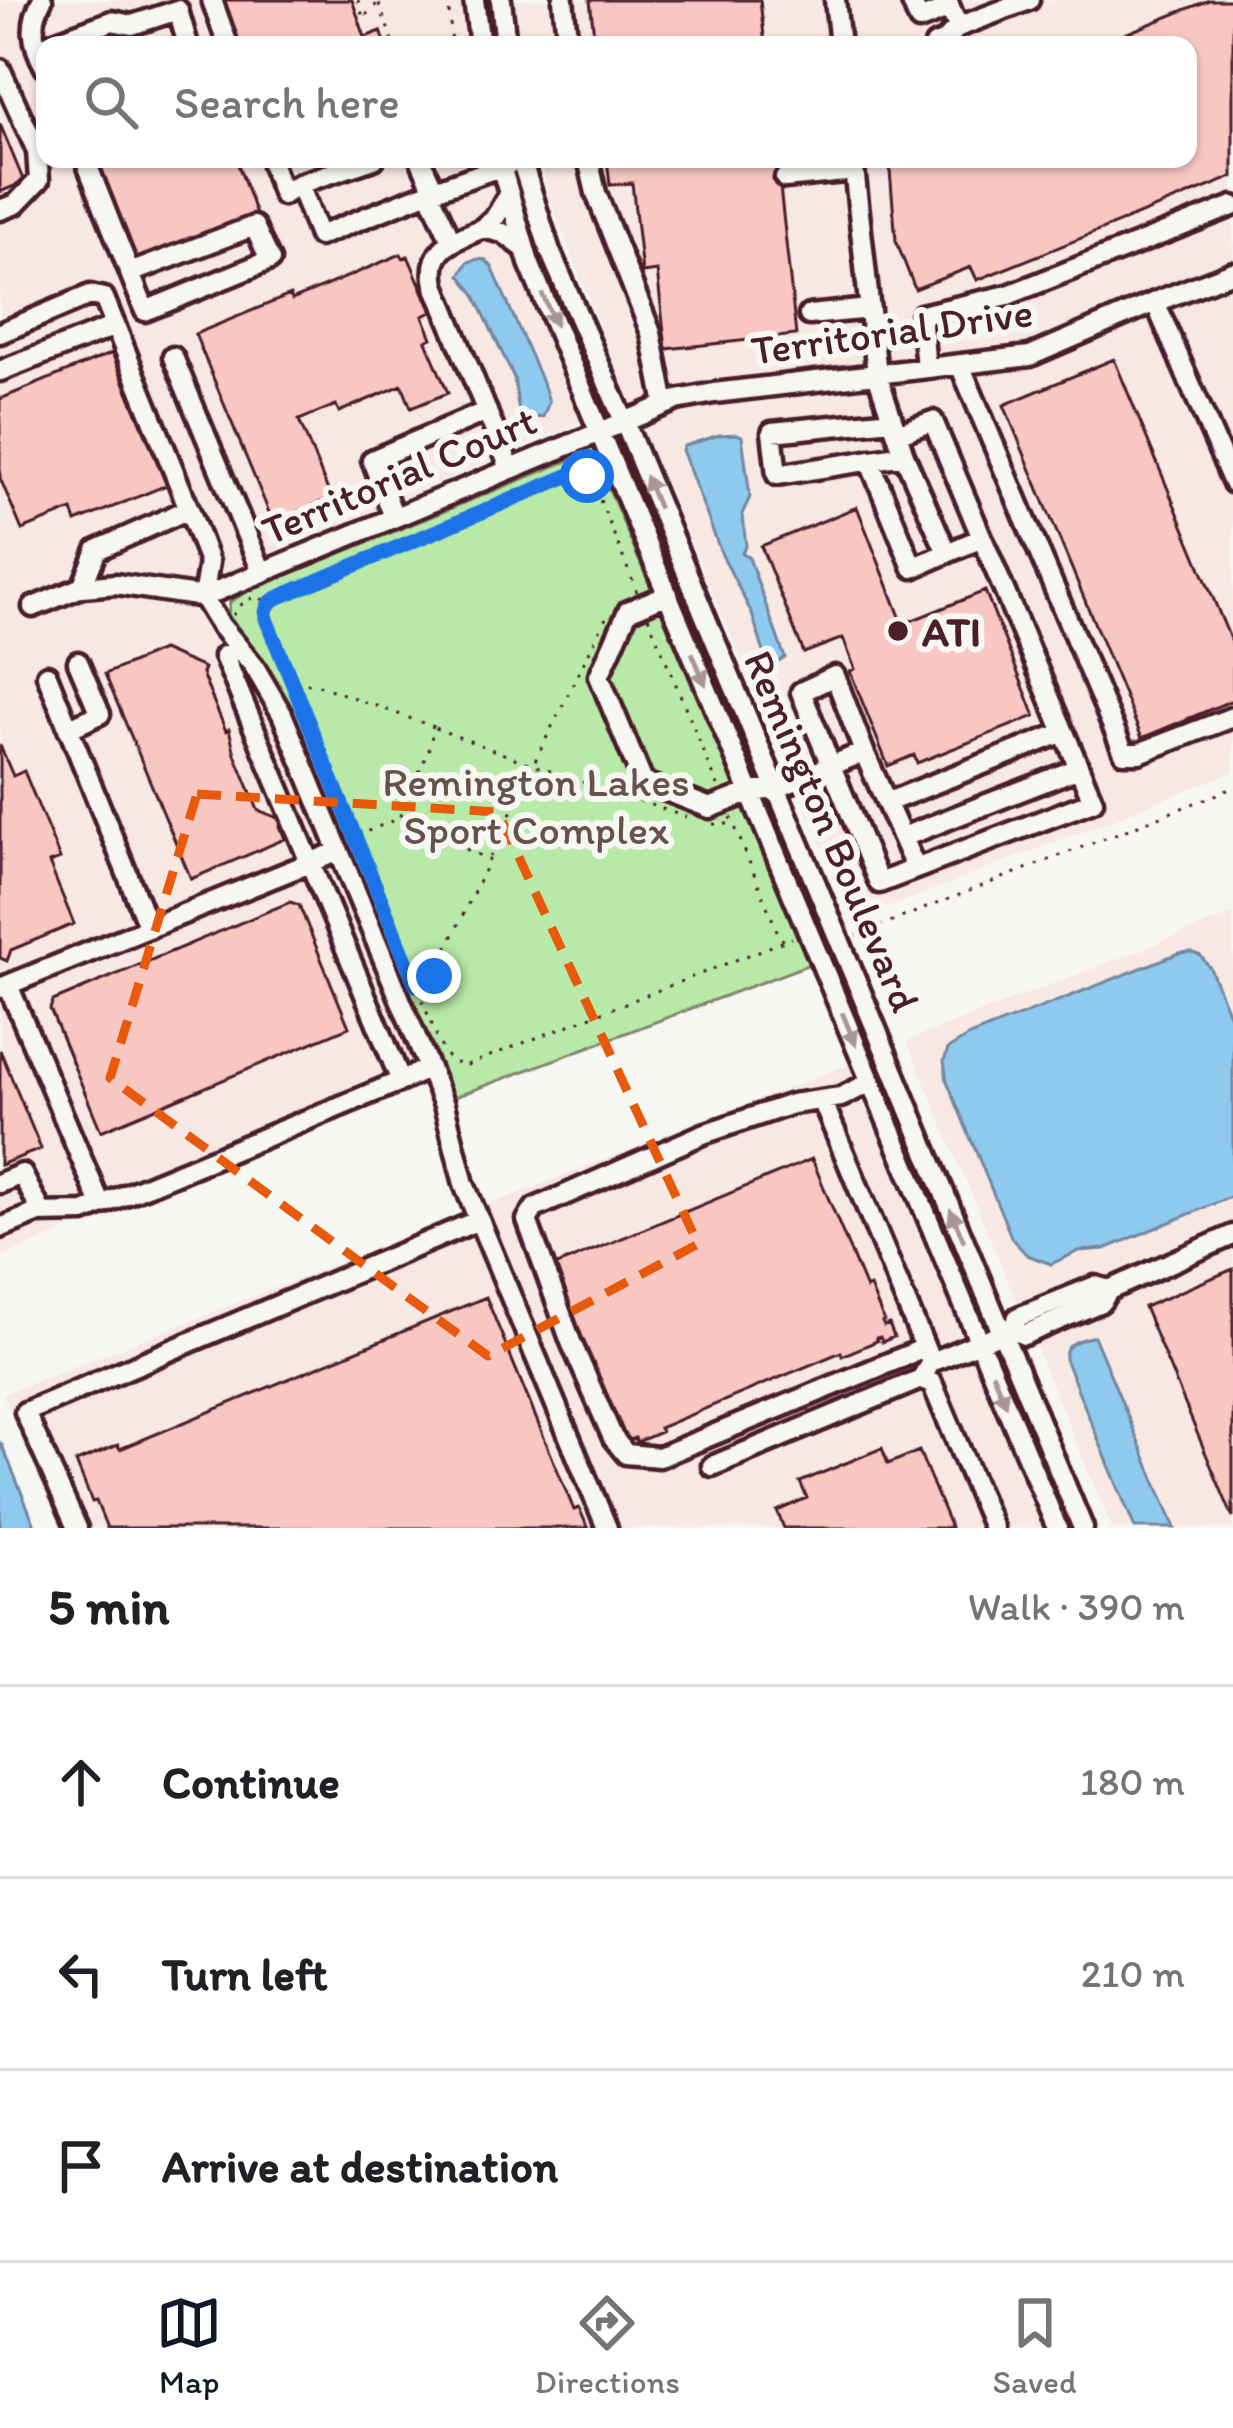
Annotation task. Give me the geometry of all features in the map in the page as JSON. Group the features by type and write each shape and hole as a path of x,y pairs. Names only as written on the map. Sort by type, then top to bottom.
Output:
{"street":[{"path":"38,36 33,17 41,0"},
{"path":"212,0 225,36"},
{"path":"474,0 479,36"},
{"path":"500,0 505,36"},
{"path":"563,0 567,36"},
{"path":"835,0 839,36"},
{"path":"911,0 919,20 949,4 958,27"},
{"path":"950,36 958,27 1029,0"},
{"path":"79,36 112,21 132,25 178,10 187,36"},
{"path":"0,69 36,150"},
{"path":"0,210 16,204 40,180 39,168"},
{"path":"89,168 130,273 145,311 270,260 254,226 130,273"},
{"path":"273,168 283,195 299,184 347,168"},
{"path":"423,168 452,242"},
{"path":"299,184 319,236 486,168"},
{"name":"Remington Boulevard","path":"501,168 524,248 1057,1528"},
{"name":"Remington Boulevard","path":"524,168 550,251 1007,1331 1083,1528"},
{"path":"590,168 651,333 664,405"},
{"path":"785,178 837,168"},
{"path":"853,168 877,374 904,455 947,554"},
{"path":"508,196 483,228 452,242 434,262 435,285 510,468"},
{"path":"926,368 921,315 1008,295 1233,206"},
{"path":"483,228 503,233 524,248"},
{"name":"Territorial Drive","path":"624,421 714,393 1030,356 1233,272"},
{"path":"0,333 90,296 104,298 209,562 203,597 254,666 282,714 444,1105 464,1184 607,1528"},
{"path":"1155,302 1233,483"},
{"path":"809,315 870,309"},
{"path":"0,371 115,326"},
{"path":"172,357 262,572"},
{"path":"960,364 1124,753 1139,753 1233,717"},
{"path":"394,517 372,460 487,411"},
{"name":"Territorial Court","path":"203,597 624,421"},
{"path":"904,455 777,475 772,432 933,421 1093,801 879,884 801,692 835,676 916,869"},
{"path":"869,460 913,568 982,538"},
{"path":"82,587 97,550 189,509"},
{"path":"33,607 82,587 116,584 203,597"},
{"path":"668,594 628,611 599,676 643,782 710,808 751,792 776,789 864,752"},
{"path":"240,649 224,656 401,1081"},
{"path":"68,729 100,715 78,662"},
{"path":"46,675 149,928"},
{"path":"888,802 1064,732"},
{"path":"903,837 1079,768"},
{"path":"101,1205 4,987 339,851"},
{"path":"0,1228 42,1213 84,1212 429,1068"},
{"path":"871,1082 841,1097 793,1104 703,1134 535,1208 527,1220 571,1342 613,1438 626,1454 659,1457 1007,1331 1024,1335 1101,1302 1108,1290 1233,1235"},
{"path":"822,1100 993,1528"},
{"path":"0,1183 22,1174 42,1213"},
{"path":"77,1528 25,1412 479,1220"},
{"path":"712,1466 925,1363"}],"path":[{"path":"358,0 365,19 380,2"},
{"path":"448,0 451,36"},
{"path":"380,2 392,36"},
{"path":"592,455 587,477 785,941"},
{"path":"587,477 575,473 269,602 265,610 444,1054 455,1064 467,1065 800,935"},
{"path":"229,621 244,600 258,597 269,602"},
{"path":"293,686 313,683 533,765 434,976 416,985"},
{"path":"355,836 399,818 434,727"},
{"path":"851,937 1233,788"},
{"path":"399,818 489,860"}],"highlighted area":[{"path":"197,794 498,812 698,1244 488,1356 110,1078"}],"shaded area":[{"path":"0,0 464,0 469,36 36,36 36,168 491,168 535,305 587,420 175,594 246,668 426,1084 0,1257"},
{"path":"513,0 1233,0 1233,772 854,921 624,387 548,195 544,168 1197,168 1197,36 519,36"},
{"path":"1233,914 1233,1528 1112,1528 907,1041"},
{"path":"850,1064 1047,1528 61,1528 3,1394"}],"green space":[{"name":"Remington Lakes Sport Complex","path":"577,457 591,459 601,470 810,964 452,1098 297,725 275,679 231,624 230,602"}],"water":[{"path":"478,259 492,267 545,389 549,402 543,417 520,420 514,378 474,293 460,275 468,262"},
{"path":"719,435 742,436 750,497 742,514 746,545 742,553 749,558 785,658 774,665 767,662 752,614 722,555 682,450"},
{"path":"1192,952 1210,968 1233,1024 1233,1196 1105,1249 1079,1251 1051,1264 1027,1255 1012,1239 947,1081 944,1061 948,1049 969,1036 1179,953"},
{"path":"1094,1336 1175,1528 1135,1528 1065,1359 1070,1345"},
{"path":"2,1445 36,1528 0,1528"}],"building":[{"path":"223,0 352,0 365,36 235,36"},
{"path":"590,0 760,0 764,36 594,36"},
{"path":"1209,0 1233,0 1233,177 977,280 971,267 915,289 896,241 890,168 1197,168 1197,36 1120,36"},
{"path":"0,124 24,182 0,192"},
{"path":"99,168 239,168 257,217 132,261"},
{"path":"608,168 778,168 796,335 666,349 657,271 642,273 632,183 610,185"},
{"path":"401,254 408,256 432,312 423,316 432,338 426,341 448,393 411,408 402,385 339,412 336,405 299,420 331,498 273,522 195,334"},
{"path":"112,353 167,485 76,522 72,510 22,530 0,478 0,399"},
{"path":"1114,359 1233,646 1233,700 1142,738 1004,405"},
{"name":"ATI","path":"857,507 903,624 985,591 1035,716 917,763 914,755 888,766 850,671 855,669 843,638 804,653 761,546"},
{"path":"162,650 204,668 202,674 226,731 229,729 258,810 281,819 285,839 191,879 105,674"},
{"path":"0,745 13,776 24,771 60,859 49,863 74,924 11,950 7,961 0,958"},
{"path":"290,902 299,905 349,1027 101,1131 50,1009 53,1001"},
{"path":"0,1050 41,1149 0,1165"},
{"path":"812,1159 866,1289 870,1287 882,1322 889,1324 894,1337 882,1342 876,1338 842,1356 841,1352 659,1428 661,1432 637,1442 635,1438 622,1443 550,1268"},
{"path":"1233,1269 1233,1518 1144,1307"},
{"path":"486,1297 574,1510 579,1508 588,1528 107,1528 96,1501 92,1502 76,1462 118,1445 120,1449"},
{"path":"882,1448 888,1464 919,1451 951,1528 784,1528 777,1511 807,1498 800,1482"}],"place":[{"name":"ATI","path":"898,631"}],"route":[{"path":"434,976 416,985 265,610 270,601 575,473 587,476"}]}
